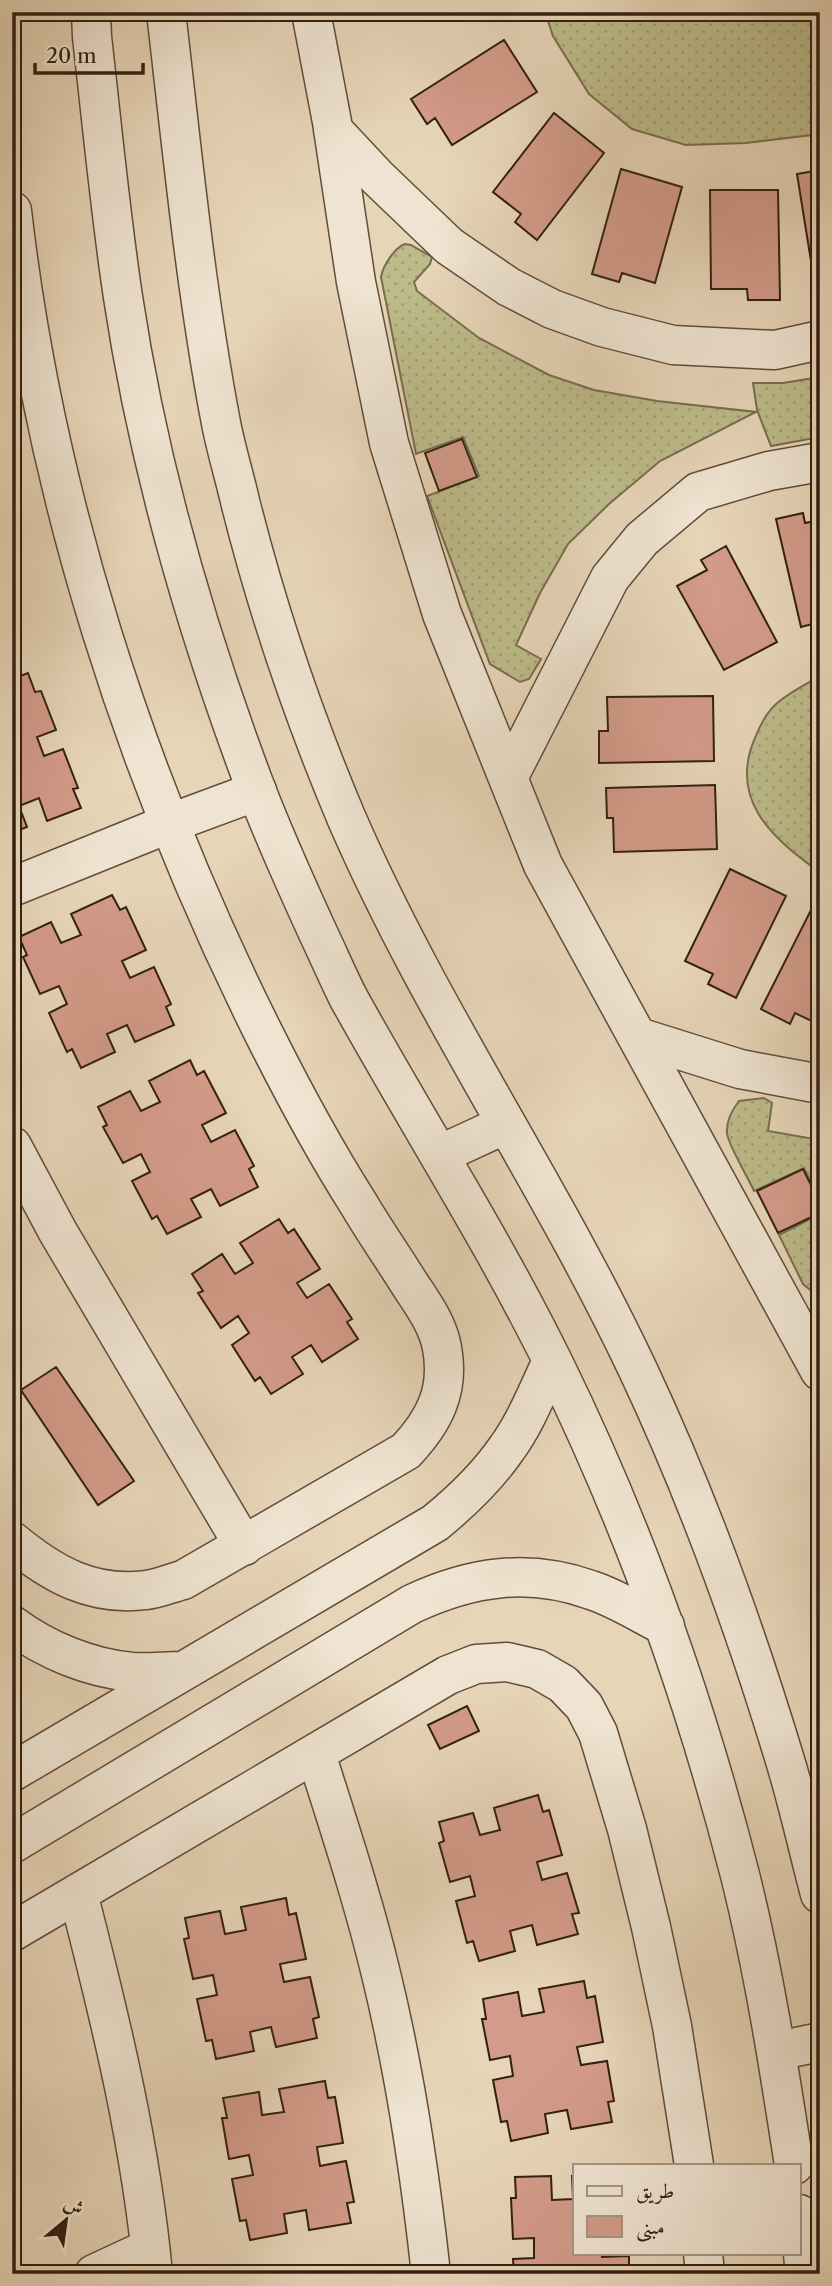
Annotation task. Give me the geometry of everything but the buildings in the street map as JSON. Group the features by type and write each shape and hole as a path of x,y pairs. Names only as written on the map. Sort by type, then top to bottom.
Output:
{"street":[{"path":"91,12 123,299 147,424 178,548 214,671 257,791 299,892 345,991 502,1263 593,1447 631,1536 693,1709 741,1879 777,2051 793,2164"},
{"path":"166,12 202,305 222,426 255,559 296,688 346,816 403,939 574,1244 638,1369 694,1498 744,1629 786,1762 820,1894"},
{"path":"311,12 333,130 356,282 389,443 442,614 543,864 729,1209 820,1371"},
{"path":"333,130 377,177 449,246 509,288 552,309 602,327 673,345 775,350 820,340"},
{"path":"12,211 20,283 57,467 106,648 168,824 224,953 286,1078 356,1201 432,1319 442,1346 445,1375 439,1404 426,1430 406,1451 183,1580 146,1590 109,1590 72,1581 39,1563 12,1541"},
{"path":"508,778 610,578 642,539 698,492 769,471 820,462"},
{"path":"12,887 257,791"},
{"path":"638,1037 740,1069 820,1084"},
{"path":"439,1155 506,1124"},
{"path":"12,1146 58,1232 244,1546"},
{"path":"12,1772 435,1523 463,1501 509,1447 552,1361"},
{"path":"12,1844 412,1604 440,1591 501,1577 532,1577 593,1590 665,1626"},
{"path":"12,1625 34,1641 81,1661 131,1672 183,1671"},
{"path":"12,1932 449,1675 477,1664 507,1662 537,1669 563,1684 584,1706 602,1745 627,1829 651,1927 672,2026 694,2164"},
{"path":"316,1754 351,1863 381,1974 405,2086 423,2200 430,2274"},
{"path":"78,1893 113,2031 134,2139 151,2261 94,2274"},
{"path":"777,2051 820,2042"},
{"path":"800,2224 805,2274"},
{"path":"703,2254 705,2274"}],"shaded area":[{"path":"545,12 820,12 820,134 746,143 686,145 632,129 589,94 553,36"},
{"path":"405,244 432,257 430,264 414,282 417,291 479,338 549,375 594,390 657,401 756,412 660,461 609,504 568,544 540,593 516,645 541,659 529,679 520,682 490,664 427,496 479,476 463,437 416,454 381,277 390,258"},
{"path":"820,377 820,437 771,446 757,410 753,383 783,383"},
{"path":"820,676 820,869 814,868 798,856 769,829 758,814 747,779 748,759 768,713 784,698"},
{"path":"764,1098 772,1103 768,1131 820,1140 820,1200 804,1168 754,1191 731,1145 727,1129 730,1116 739,1101"},
{"path":"820,1214 820,1298 803,1284 779,1235"}]}
